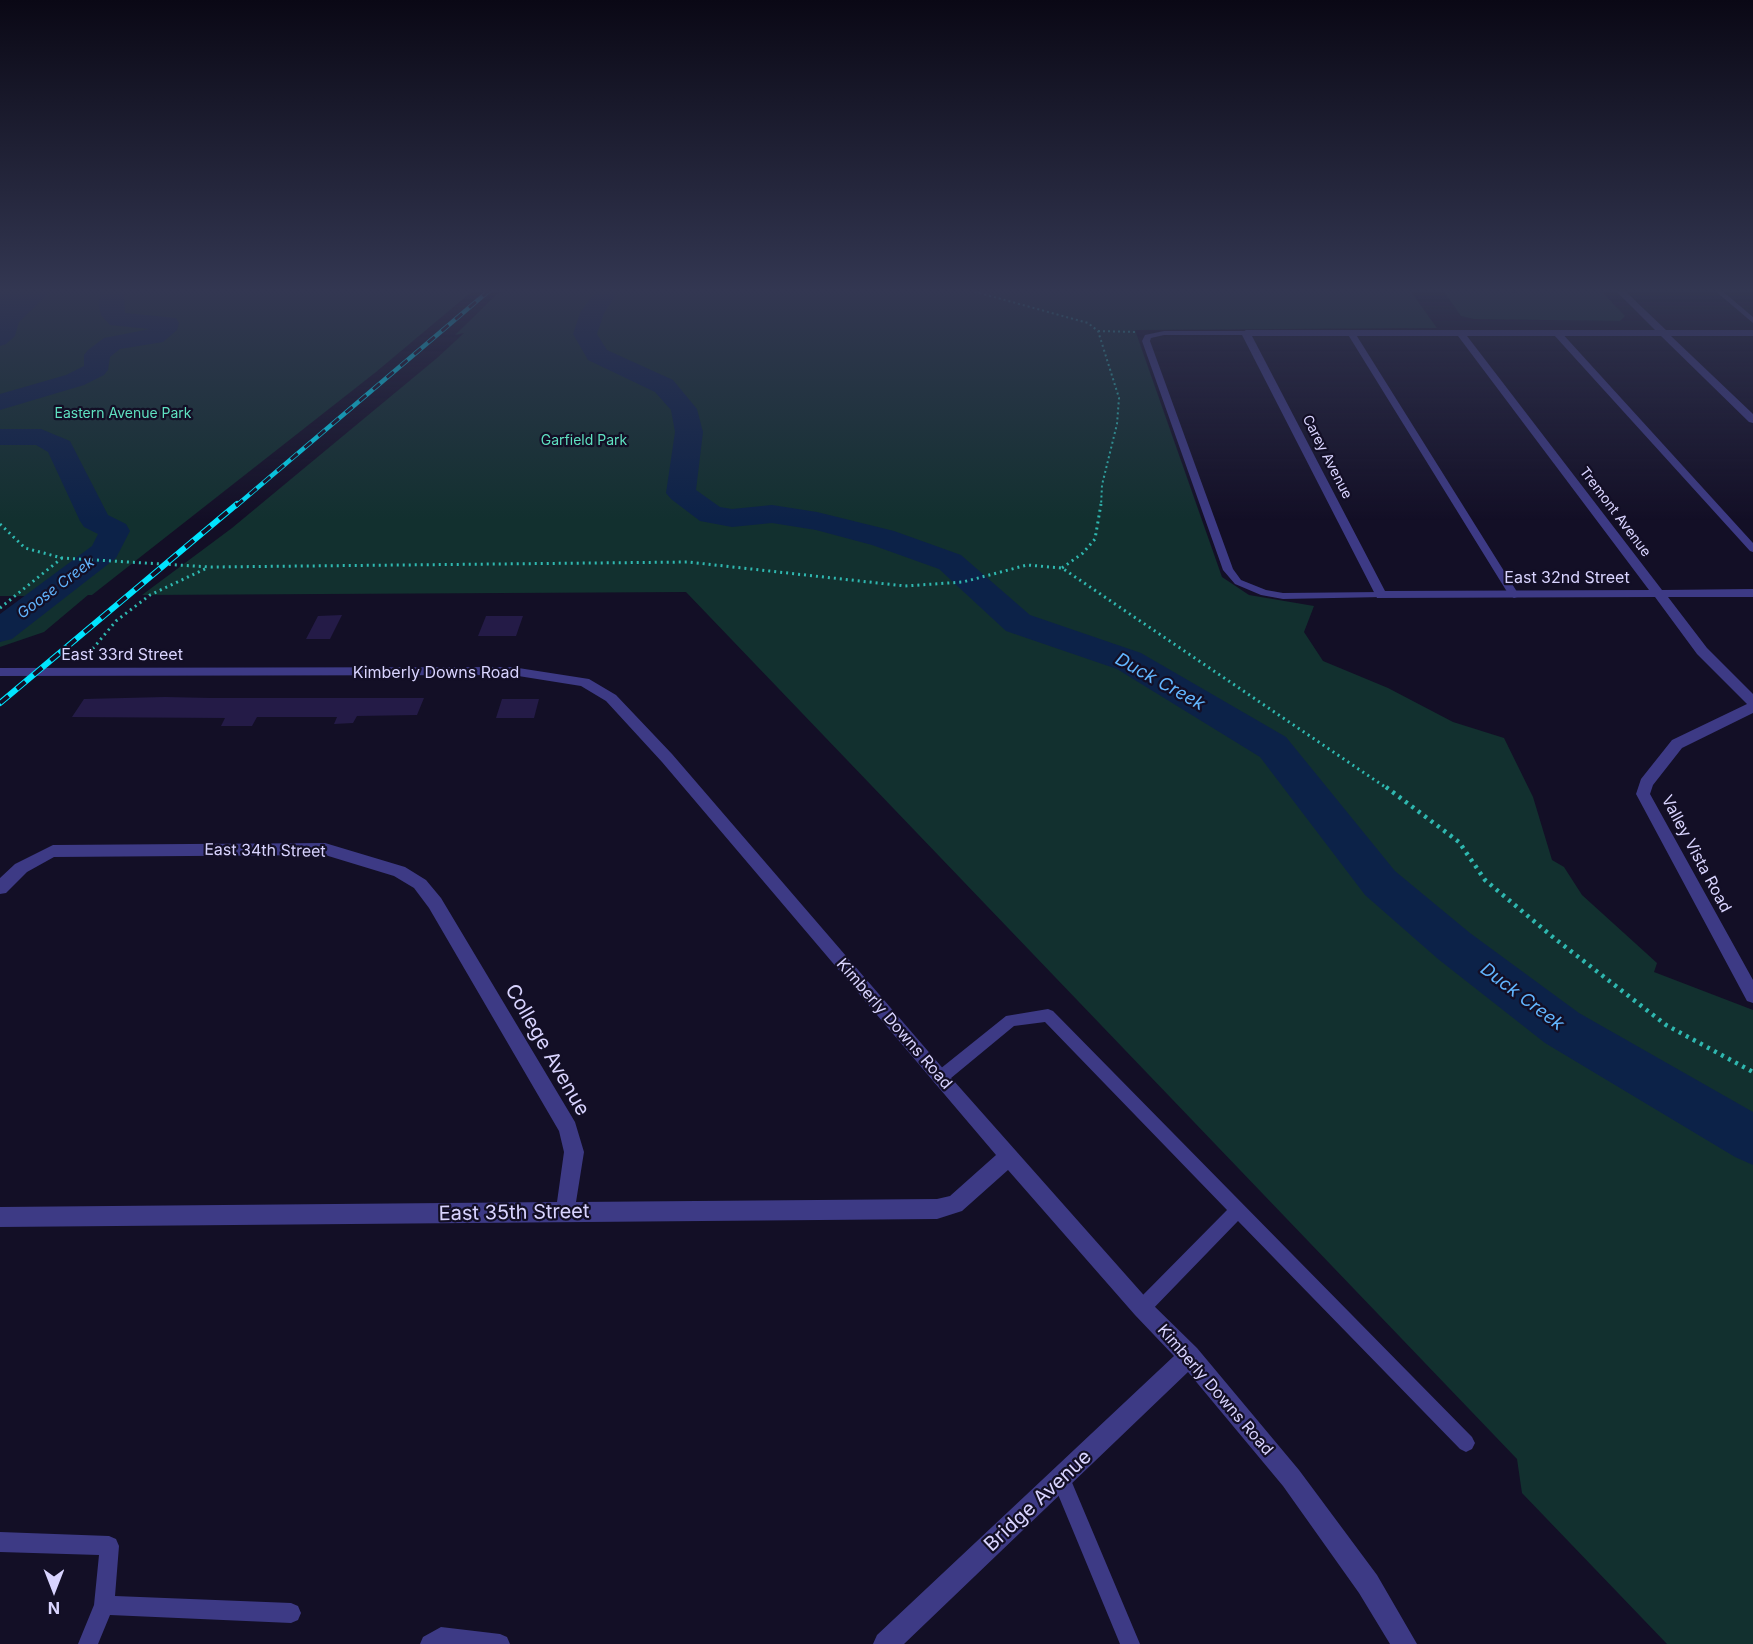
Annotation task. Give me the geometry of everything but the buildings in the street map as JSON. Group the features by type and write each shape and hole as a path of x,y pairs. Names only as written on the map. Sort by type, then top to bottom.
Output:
{"street":[{"name":"Carey Avenue","path":"1263,366 1381,595"},
{"name":"Tremont Avenue","path":"1485,366 1702,651 1753,702"},
{"path":"1697,366 1753,420"},
{"name":"East 32nd Street","path":"1381,595 1753,593"},
{"name":"Kimberly Downs Road","path":"244,673 512,671 584,682 611,698 667,758 940,1077 1142,1308 1189,1356 1291,1478 1368,1584 1404,1644"},
{"name":"East 33rd Street","path":"0,672 244,673"},
{"name":"Valley Vista Road","path":"1753,707 1677,744 1646,783 1643,794 1753,996"},
{"name":"East 34th Street","path":"0,888 21,868 53,851 325,849 399,871 420,884 435,903 482,982"},
{"name":"College Avenue","path":"482,982 568,1128 574,1152 565,1212"},
{"name":"East 35th Street","path":"0,1217 937,1209 956,1204 1009,1156"},
{"name":"Bridge Avenue","path":"886,1644 1189,1356"}],"lane":[{"path":"1155,366 1228,570 1238,582 1264,593 1283,596 1381,595"},
{"path":"1371,366 1514,595"},
{"path":"1587,366 1753,549"},
{"path":"940,1077 1011,1020 1048,1015 1466,1443"},
{"path":"1142,1308 1238,1210"},
{"path":"1061,1480 1130,1644"},
{"path":"0,1542 109,1546 104,1605 88,1644"},
{"path":"104,1605 291,1613"},
{"path":"430,1644 441,1636 500,1644"}],"path":[{"path":"1062,568 1083,553 1095,539 1100,519 1102,485 1117,424 1119,398 1109,366"},
{"path":"0,524 25,548 62,558 211,567 688,561 905,586 963,582 1027,565 1062,568 1379,782 1459,842 1485,880 1601,974 1666,1024 1753,1072"},
{"path":"0,608 62,558"},
{"path":"76,671 93,646 116,621 150,595 187,576 211,567"}],"green space":[{"name":"Eastern Avenue Park","path":"0,366 383,366 92,595 88,595 44,632 0,647 0,642 59,596 0,596"},
{"name":"Garfield Park","path":"428,366 1148,366 1222,577 1249,595 1314,606 1304,632 1323,661 1388,688 1453,722 1504,738 1533,797 1552,860 1564,867 1582,895 1657,963 1654,972 1753,1010 1753,1644 1667,1644 1522,1493 1517,1459 686,592 142,595 232,528"}],"waterway":[{"name":"Goose Creek","path":"0,402 75,380 95,370 96,366"},
{"name":"Duck Creek","path":"620,366 664,386 684,409 689,432 681,493 711,515 732,518 772,514 817,521 883,538 950,562 1018,623 1129,661 1273,747 1380,883 1454,946 1562,1028 1753,1140"},
{"name":"Goose Creek","path":"0,437 41,437 60,447 95,521 115,531 105,551 0,631"}],"railway":[{"path":"236,506 401,366"},
{"path":"0,703 237,504"}]}
